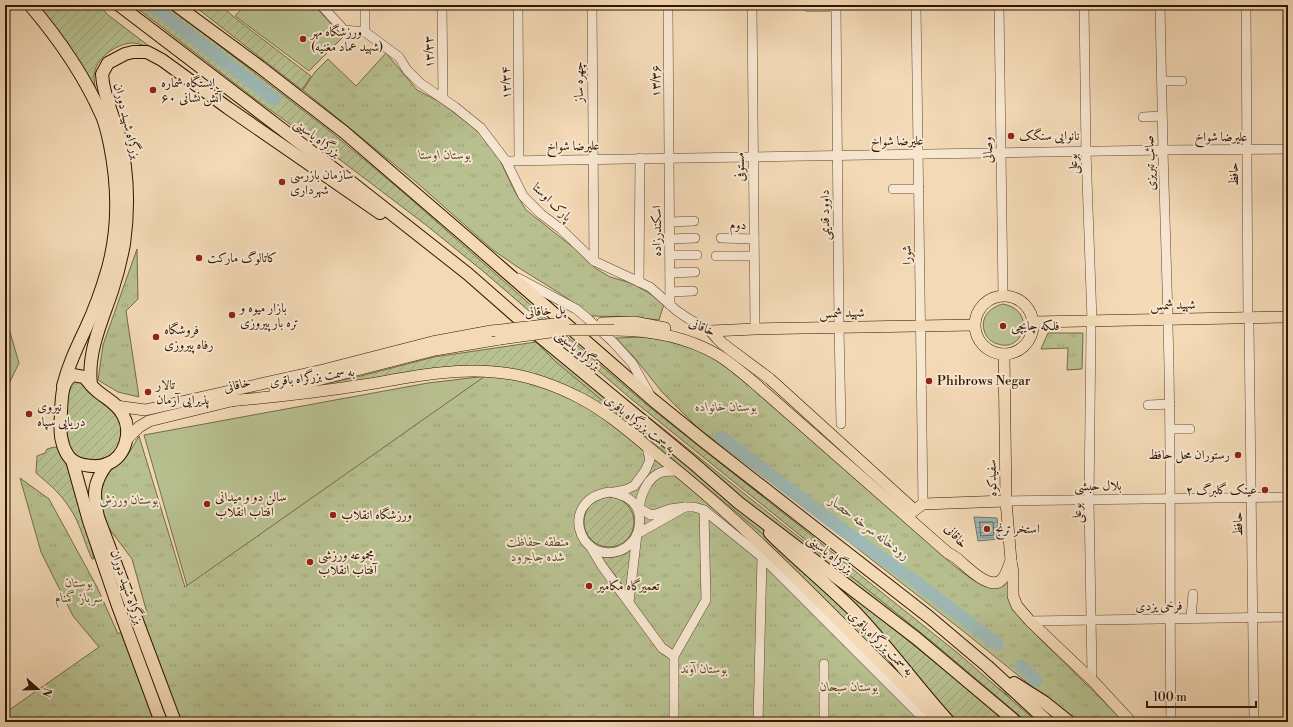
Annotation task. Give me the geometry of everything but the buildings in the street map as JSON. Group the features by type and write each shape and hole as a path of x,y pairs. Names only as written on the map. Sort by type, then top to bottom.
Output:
{"highway":[{"name":"بزرگراه شهید دوران","path":"30,5 50,28 71,57 103,117 113,160 115,180 116,218 108,268 92,315 71,360 63,386"},
{"name":"بزرگراه یاسینی","path":"119,5 400,220 468,274 525,324 739,502 916,638 1016,722"},
{"name":"بزرگراه یاسینی","path":"176,5 344,132 653,400 706,444 929,616 987,666 1048,722"},
{"name":"بزرگراه شهید دوران","path":"91,385 89,370 91,354 119,269 124,244 127,214 123,154 112,111 102,83 104,68 117,57 133,52 147,52 162,60 377,212 400,220"},
{"path":"79,375 84,377 91,385 122,413 128,430 124,448 119,455 107,464 95,466 72,460 63,446 60,433 63,386 69,378 79,375"},
{"name":"بزرگراه شهید دوران","path":"72,460 89,521 102,560 161,722"},
{"name":"بزرگراه شهید دوران","path":"107,464 98,477 96,484 95,502 98,517 175,722"},
{"path":"739,502 786,550 823,581 855,612 949,722"},
{"path":"987,666 1044,702 1069,722"}],"main road":[{"path":"1003,295 1013,296 1028,307 1034,325 1028,342 1021,349 1013,353 1004,354 994,353 983,345 976,334 974,325 980,308 986,301 1003,295"},
{"name":"شهید شمس","path":"1248,322 1288,317"},
{"name":"پل خاقانی","path":"491,330 540,325 602,322"},
{"name":"خاقانی","path":"602,322 634,322 655,326 700,340 722,352 744,368 912,512 951,548 959,560"},
{"name":"شهید شمس","path":"1034,325 1248,322 1288,325"},
{"name":"شهید شمس","path":"711,331 974,325"},
{"name":"خاقانی","path":"116,406 144,410 323,370 432,342 491,330"},
{"name":"پل خاقانی","path":"500,339 565,330 614,330"},
{"name":"خاقانی","path":"614,330 664,335 697,345 720,356 739,370 948,553 959,560"},
{"path":"711,331 723,344 770,379 910,506 912,512 922,504"},
{"name":"خاقانی","path":"127,439 139,427 149,420 297,386 435,350 500,339"},
{"name":"سفیدکوه","path":"1004,354 1006,501 1010,561 1013,572 1014,601 1030,621"},
{"name":"به سمت بزرگراه باقری","path":"228,401 308,394 436,374 474,371 494,372 530,378 564,390 596,407 678,471 740,524 941,722"},
{"path":"144,410 137,412 135,421 142,424 149,420"},
{"name":"بلال حبشی","path":"922,504 1006,501"},
{"path":"959,560 977,575 988,582 994,583 1000,582 1003,578 1010,561"},
{"path":"1030,621 1094,682 1131,722"}],"street":[{"path":"321,5 344,30 365,32 365,5"},
{"name":"۱۳/۳۳","path":"442,5 443,98"},
{"name":"۱۳/۳۴","path":"518,5 519,160"},
{"name":"چهره ساز","path":"592,5 594,261"},
{"name":"۱۳/۳۶","path":"668,5 669,158"},
{"name":"مستوفی","path":"752,5 755,329"},
{"name":"شورا","path":"916,5 922,504"},
{"name":"وصالی","path":"999,5 1003,295"},
{"name":"بوعلی","path":"1084,5 1086,151 1092,324 1089,500 1092,674"},
{"name":"صائب تبریزی","path":"1160,5 1171,429 1169,619 1171,722"},
{"name":"حافظ","path":"1246,5 1248,322 1254,722"},
{"path":"808,7 836,6"},
{"name":"داوود قدیمی","path":"836,6 841,424"},
{"name":"پارک اوستا","path":"365,32 398,57 407,70 420,83 443,98 481,128 506,161 523,196 541,214 561,229 594,261 650,287 670,305 689,319 711,331"},
{"path":"1162,81 1182,81"},
{"path":"1143,117 1162,116"},
{"name":"علیرضا شواخ","path":"506,161 1086,151 1247,149 1288,150"},
{"path":"640,158 640,282"},
{"name":"اسکندرزاده","path":"669,158 670,305"},
{"path":"893,189 919,189"},
{"path":"670,222 694,221"},
{"path":"670,239 695,238"},
{"name":"دوم","path":"721,238 754,239"},
{"path":"670,255 697,255"},
{"path":"716,256 754,256"},
{"path":"505,271 576,309 588,319 613,342 632,363 653,400"},
{"path":"670,273 695,272"},
{"path":"670,292 693,291"},
{"path":"1148,405 1170,404"},
{"path":"1171,429 1190,429"},
{"path":"647,447 650,460 645,471 634,486 625,490 600,493 591,498 584,504 580,513 579,524 581,534 602,566 662,648 674,656"},
{"path":"589,545 604,552 614,552 624,549 632,543 640,525 639,508 642,492 650,481 658,474 663,472 678,471"},
{"path":"613,492 628,498 639,508 651,515 670,509 685,507 694,507 704,510 762,557 927,722"},
{"name":"بلال حبشی","path":"1006,501 1288,497"},
{"path":"637,534 685,507"},
{"path":"674,722 674,656 706,600 704,510"},
{"path":"629,602 637,534"},
{"path":"758,722 762,557"},
{"path":"1191,618 1193,594"},
{"name":"فرخی یزدی","path":"1030,621 1288,617"},
{"path":"824,664 824,722"}],"green space":[{"path":"36,5 99,5 108,15 153,49 132,43 126,44 113,49 102,58 95,69 94,76 99,103"},
{"path":"133,5 167,5 331,132 404,193 647,405 959,654 1037,722 1027,722 936,645 630,398 484,272 426,225 343,162 259,102"},
{"path":"193,5 221,5 235,18 311,76 302,90"},
{"name":"ورزشگاه مهر (شهید عماد مغنیه)","path":"245,5 314,5 343,37 309,71 235,16"},
{"name":"بوستان اوستا","path":"386,53 417,90 438,101 452,111 488,141 497,154 515,192 526,210 574,248 595,268 610,277 631,283 649,293 664,304 659,320 633,317 591,316 564,296 493,250 416,182 303,90 315,72 328,59 356,86"},
{"path":"137,249 138,299 126,311 139,397 118,392 98,380 103,345"},
{"path":"1003,304 1014,308 1020,314 1023,322 1023,330 1020,337 1015,342 1007,345 998,344 988,338 983,323 990,311 998,305"},
{"path":"5,315 19,363 5,392"},
{"path":"1048,333 1083,333 1082,369 1067,370 1068,348 1041,349"},
{"name":"منطقه حفاظت شده جاجرود","path":"545,334 796,535 1006,694 1030,722 5,722 5,713 99,647 73,616 41,552 20,478 49,499 97,587 118,634 147,613 132,559 108,527 102,511 100,489 106,474 123,461 139,436 185,587"},
{"name":"بوستان خانواده","path":"644,337 679,342 715,358 841,465 962,572 982,585 989,587 1001,586 1008,578 1020,618 1125,722 1076,722 821,520 698,428 662,392 634,357 616,338"},
{"path":"536,342 556,362 782,550 844,606 928,703 601,407 495,368 277,394 357,377 434,357"},
{"name":"مجموعه ورزشی آفتاب انقلاب","path":"495,375 226,722 144,435 428,383"},
{"path":"78,378 106,402 116,412 121,420 121,443 116,451 108,456 98,459 79,457 71,451 66,442 65,427 67,396 73,379"},
{"path":"54,447 58,448 72,474 94,559 92,559 79,526 66,502 36,473 37,456 45,453 47,449"},
{"path":"604,497 614,497 627,504 634,517 634,527 627,540 614,547 604,547 595,543 588,536 584,527 584,517 588,508 595,501"},
{"path":"632,549 627,591 601,557 618,556 625,554"},
{"path":"825,574 973,693 1005,722 954,722 837,590"}],"water":[{"name":"استخر ترنج","path":"974,517 997,518 999,539 978,541"}],"waterway":[{"name":"رودخانه سرخه حصار","path":"151,5 274,99"},
{"name":"رودخانه سرخه حصار","path":"721,437 844,531 912,579 997,644"},
{"name":"رودخانه سرخه حصار","path":"1021,666 1036,680"}],"place":[{"name":"ورزشگاه مهر (شهید عماد مغنیه)","path":"303,39"},
{"name":"ایستگاه شماره ۶۰ آتش نشانی","path":"153,90"},
{"name":"نانوایی سنگک","path":"1011,136"},
{"name":"سازمان بازرسی شهرداری","path":"282,182"},
{"name":"کاتالوگ مارکت","path":"199,258"},
{"name":"بازار میوه و تره بار پیروزی","path":"232,315"},
{"name":"فلکه چایچی","path":"1003,326"},
{"name":"فروشگاه رفاه پیروزی","path":"156,337"},
{"name":"Phibrows Negar","path":"929,381"},
{"name":"تالار پذیرایی آرمان","path":"148,392"},
{"name":"نیروی دریایی سپاه","path":"29,414"},
{"name":"رستوران محل حافظ","path":"1238,455"},
{"name":"عینک گلبرگ ۲","path":"1265,490"},
{"name":"سالن دو و میدانی افتاب انقلاب","path":"207,504"},
{"name":"ورزشگاه انقلاب","path":"333,515"},
{"name":"استخر ترنج","path":"987,529"},
{"name":"مجموعه ورزشی آفتاب انقلاب","path":"310,562"},
{"name":"تعمیرگاه مکامیر","path":"589,586"}],"park label":[{"name":"بوستان ورزش","path":"129,500"},
{"name":"بوستان سرباز گمنام","path":"79,590"},
{"name":"بوستان آوند","path":"704,669"},
{"name":"بوستان سبحان","path":"849,687"}]}
